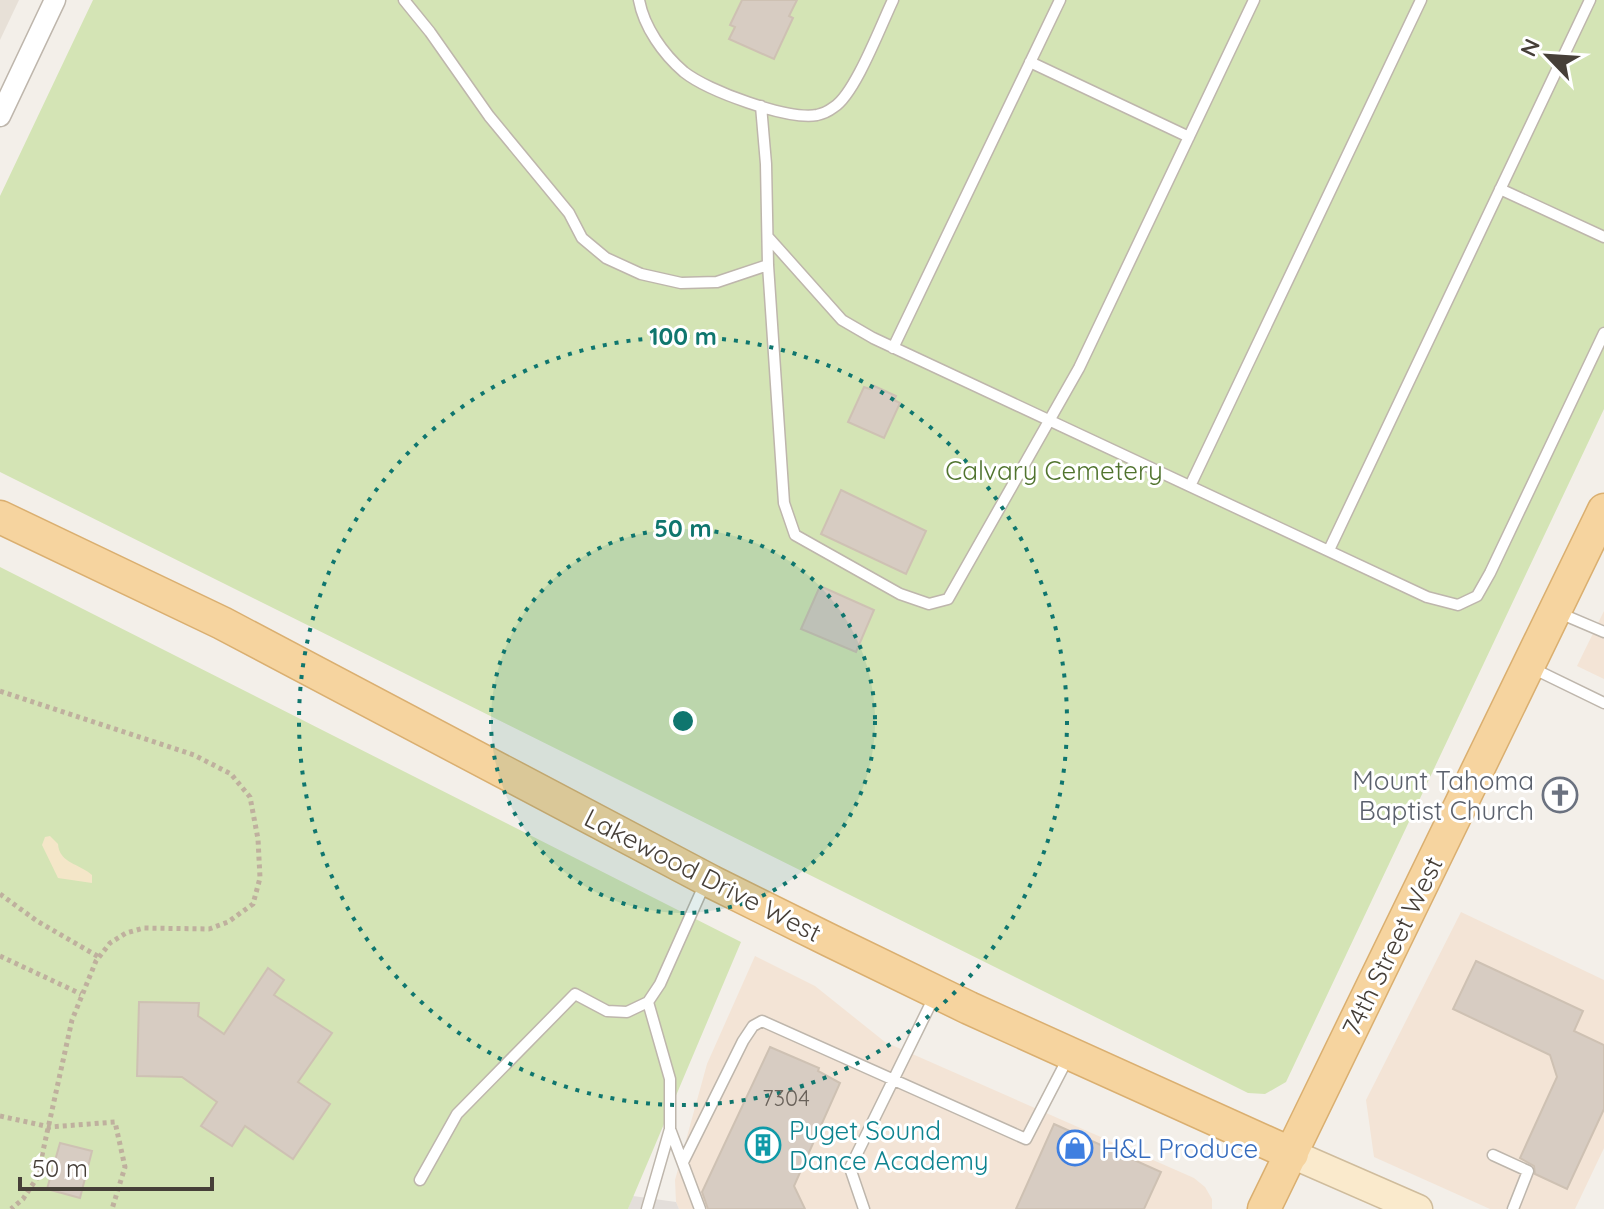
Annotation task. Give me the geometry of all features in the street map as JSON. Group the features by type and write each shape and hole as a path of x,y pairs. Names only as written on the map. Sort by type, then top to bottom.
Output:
{"main road":[{"name":"74th Street West","path":"1264,1209 1604,510"},
{"name":"Lakewood Drive West","path":"0,517 222,623 707,880 936,992 1418,1209"}],"street":[{"path":"0,116 55,0"}],"lane":[{"path":"404,0 489,116 569,213 582,238 606,258 641,274 681,283 717,282 768,265"},
{"path":"639,0 651,32 682,70 699,83 730,97 778,111 818,115 837,106 855,79 893,0"},
{"path":"893,348 1060,0"},
{"path":"761,106 784,503 795,535 900,594 929,604 948,599 1079,368 1254,0"},
{"path":"1190,486 1421,0"},
{"path":"1329,550 1590,0"},
{"path":"1030,62 1189,137"},
{"path":"1500,189 1604,237"},
{"path":"768,237 842,320 893,348 1441,602 1458,605 1477,596 1604,333"},
{"path":"1555,611 1604,632"},
{"path":"1528,666 1604,703"},
{"path":"420,1180 457,1114 575,994 607,1011 627,1012 648,1002 660,984 707,880"},
{"path":"864,1209 850,1168 936,992"},
{"path":"647,1209 670,1129 670,1079 648,1002"},
{"path":"683,1162 743,1041 753,1026 762,1021 1026,1139 1070,1054"},
{"path":"670,1129 700,1209"},
{"path":"1493,1155 1528,1171 1513,1209"}],"path":[{"path":"0,691 194,755 231,774 250,797 258,839 260,878 253,904 228,922 209,929 144,928 126,933 110,943 99,957 72,1020 37,1178 23,1199 11,1209"},
{"path":"0,894 37,921 99,957"},
{"path":"0,956 81,994"},
{"path":"0,1116 50,1127 115,1122 125,1167 112,1209"}],"shaded area":[{"path":"0,0 19,0 0,40"},
{"path":"1604,611 1604,679 1577,666"},
{"path":"1461,912 1604,980 1604,1148 1575,1209 1490,1209 1374,1157 1366,1100"},
{"path":"755,956 815,986 885,1042 1194,1178 1205,1187 1212,1199 1212,1209 679,1209 675,1180 707,1064"},
{"path":"633,1196 676,1202 679,1209 628,1209"}],"green space":[{"name":"Calvary Cemetery","path":"93,0 1604,0 1604,409 1286,1082 1265,1094 1248,1093 0,472 0,196"},
{"path":"0,567 741,942 628,1209 0,1209"}],"sand":[{"path":"50,836 66,859 92,875 92,883 58,878 42,845 45,837"}],"building":[{"path":"742,0 797,0 789,16 793,18 774,59 729,39 735,27 730,25"},
{"path":"872,385 896,396 894,400 900,403 884,438 848,422 864,387 870,389"},
{"path":"841,490 926,531 906,574 821,534"},
{"path":"820,586 874,610 856,652 801,629"},
{"path":"1476,961 1583,1011 1574,1031 1604,1045 1604,1109 1567,1189 1535,1174 1534,1166 1520,1158 1557,1077 1550,1055 1453,1009"},
{"path":"268,968 284,980 274,995 332,1033 298,1082 330,1104 293,1159 245,1126 232,1146 201,1126 217,1102 182,1077 137,1076 139,1002 199,1003 198,1016 224,1034"},
{"path":"770,1047 819,1068 818,1071 840,1083 794,1186 805,1209 708,1209 702,1192"},
{"name":"H&L Produce","path":"1054,1124 1161,1172 1144,1209 1016,1209"},
{"path":"60,1143 92,1151 80,1198 47,1189"}],"place":[{"name":"Mount Tahoma Baptist Church","path":"1560,795"},
{"name":"Puget Sound Dance Academy","path":"763,1145"},
{"name":"H&L Produce","path":"1075,1148"}]}
